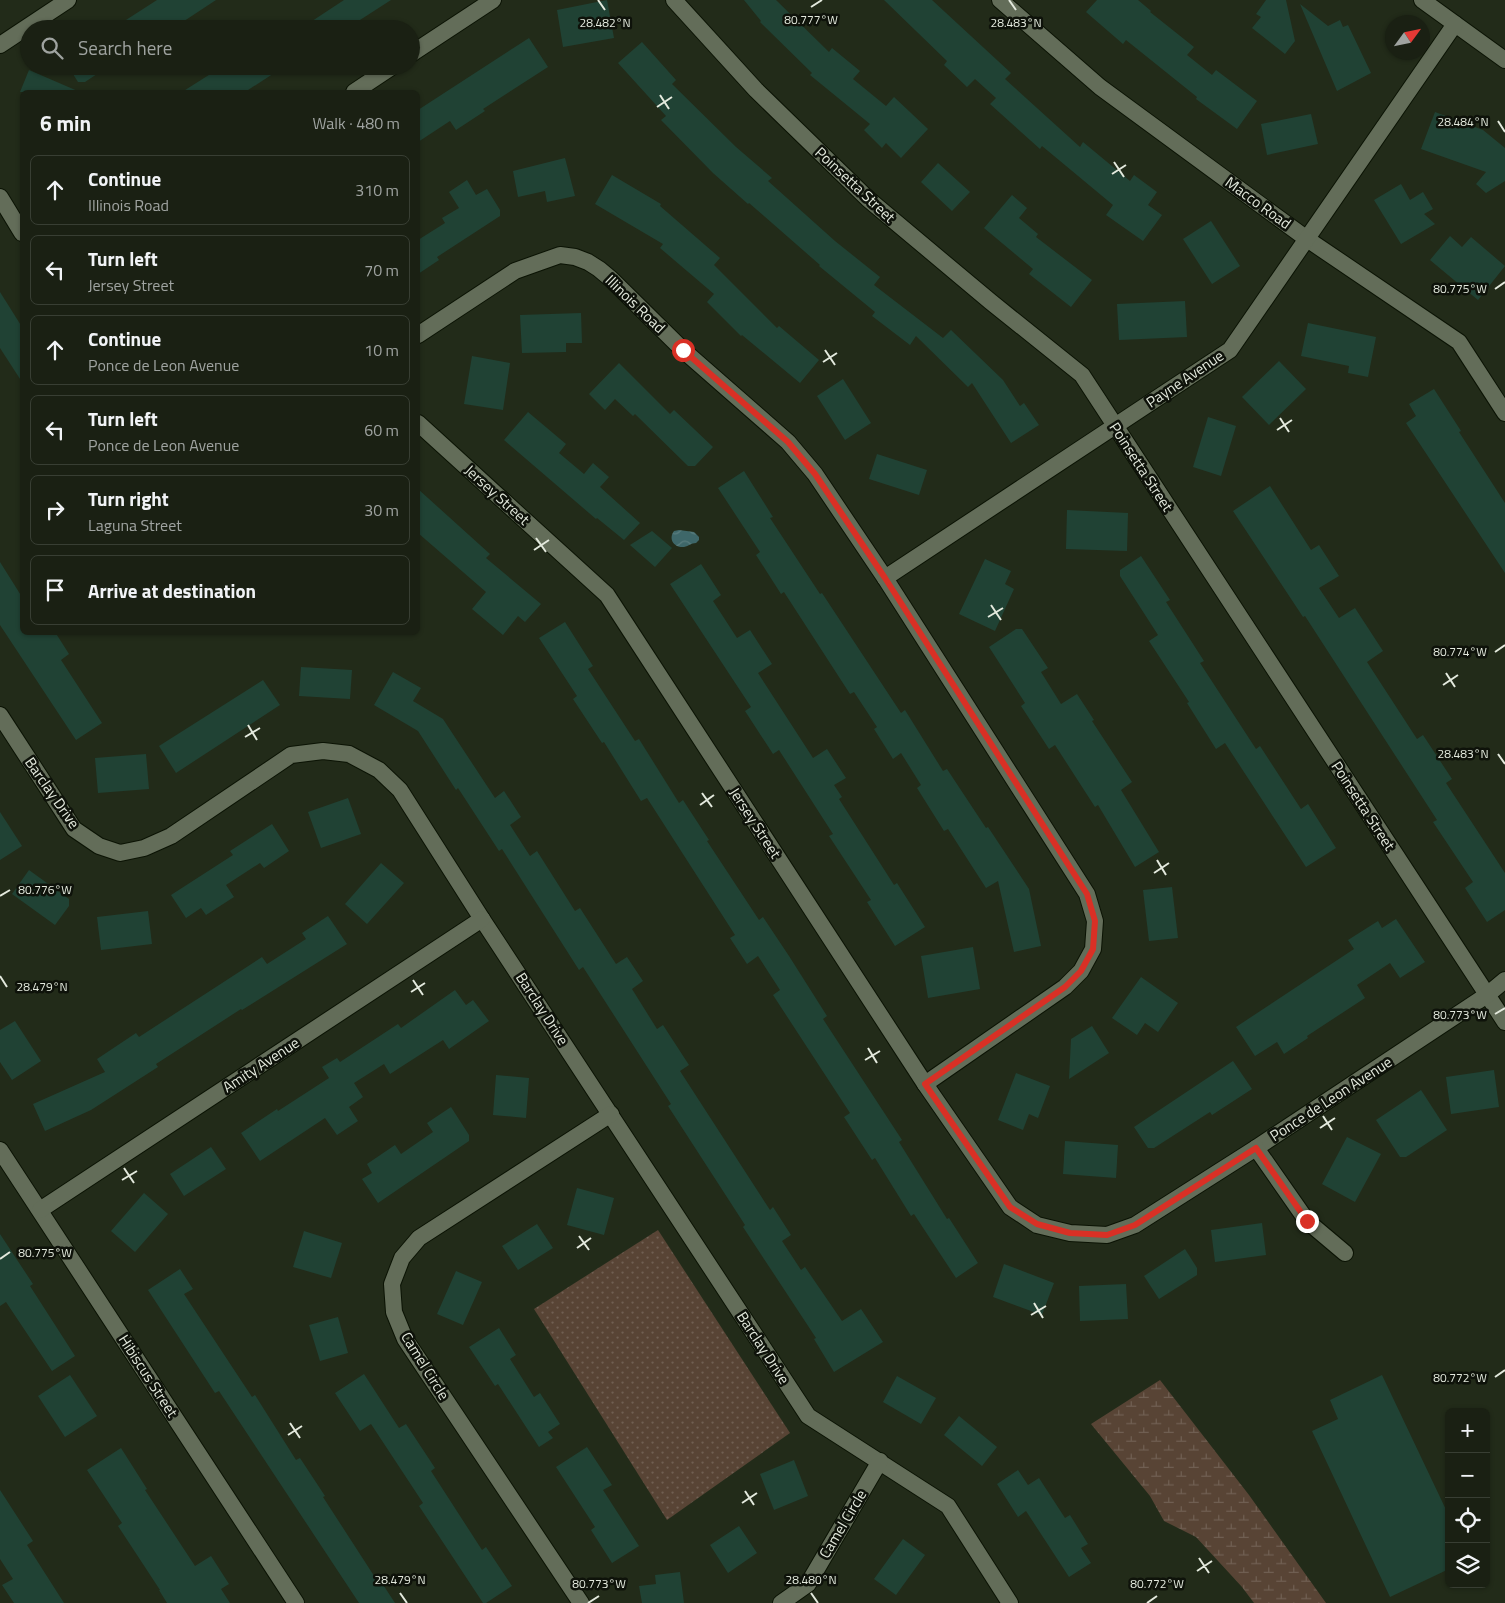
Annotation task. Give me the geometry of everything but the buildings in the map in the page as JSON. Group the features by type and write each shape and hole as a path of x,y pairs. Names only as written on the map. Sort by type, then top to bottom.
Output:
{"street":[{"path":"38,20 68,0"},
{"path":"420,48 493,0"},
{"name":"Poinsetta Street","path":"674,0 756,90 868,199 1082,375 1505,1022"},
{"name":"Macco Road","path":"1000,0 1100,87 1307,240 1459,342 1505,414"},
{"path":"1422,0 1505,60"},
{"name":"Payne Avenue","path":"885,578 1230,350 1455,24"},
{"path":"0,45 20,32"},
{"path":"357,90 380,75"},
{"path":"0,197 20,230"},
{"name":"Illinois Road","path":"420,334 515,271 560,255 575,257 588,262 599,269 683,350 788,442 815,474 885,578 1087,894 1095,921 1093,949 1081,971 1065,987 925,1084"},
{"name":"Jersey Street","path":"420,424 607,595 925,1084 1010,1207 1037,1224 1070,1233"},
{"name":"Barclay Drive","path":"0,715 74,829 99,846 120,853 144,848 172,836 292,755 323,751 349,754 378,770 400,790 482,919 808,1416 948,1506 1010,1603"},
{"name":"Amity Avenue","path":"40,1210 482,919"},
{"name":"Ponce de Leon Avenue","path":"1070,1233 1107,1235 1135,1225 1256,1148 1487,995 1505,980"},
{"name":"Camel Circle","path":"581,1603 405,1339 394,1312 392,1284 402,1258 419,1238 611,1114"},
{"path":"1256,1148 1307,1221 1345,1253"},
{"name":"Hibiscus Street","path":"0,1150 296,1603"},
{"name":"Camel Circle","path":"781,1603 808,1584 880,1461"}],"green space":[{"path":"658,1230 790,1433 667,1520 534,1309"},
{"path":"1160,1380 1249,1495 1326,1603 1254,1603 1242,1587 1196,1537 1164,1521 1150,1496 1091,1424"}],"water":[{"path":"674,531 694,532 699,537 699,540 686,547 677,546 672,540 672,534"}],"route":[{"path":"683,350 788,442 815,474 885,578 1087,894 1095,921 1093,949 1081,971 1065,987 925,1084 1010,1207 1037,1224 1070,1233 1107,1235 1135,1225 1256,1148 1307,1221"}]}
